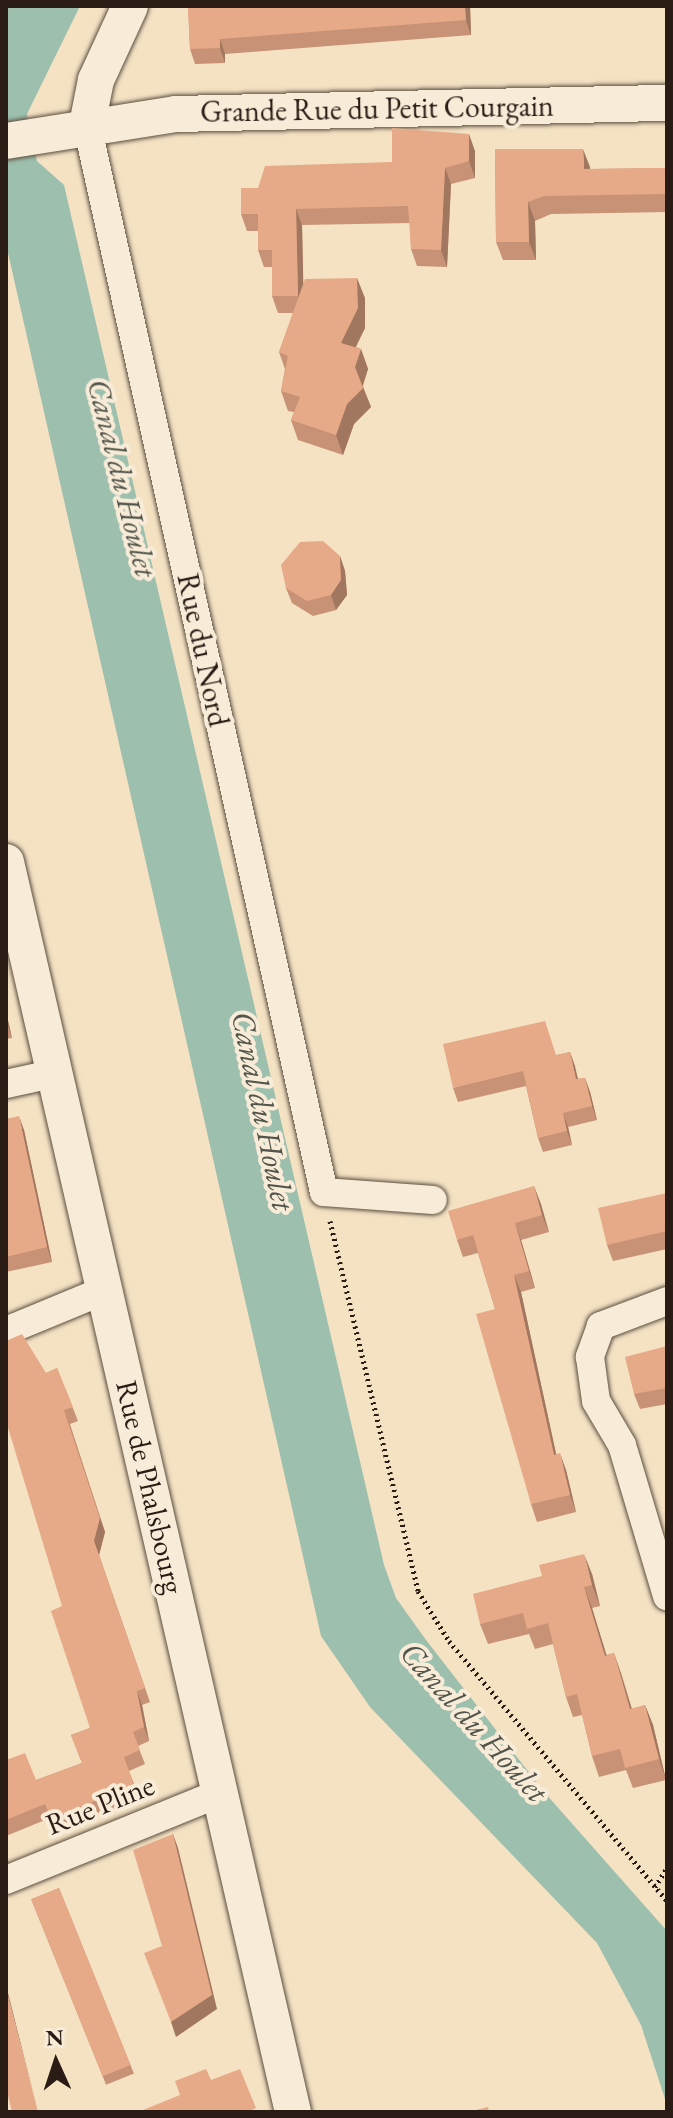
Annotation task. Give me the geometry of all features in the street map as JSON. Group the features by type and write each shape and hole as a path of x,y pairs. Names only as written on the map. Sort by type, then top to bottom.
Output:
{"street":[{"name":"Rue du Nord","path":"130,6 96,80 87,125 324,1192"},
{"name":"Grande Rue du Petit Courgain","path":"22,138 87,125 204,113 667,103"},
{"name":"Rue de Phalsbourg","path":"6,862 52,1074 105,1290 293,2112"},
{"path":"6,1084 52,1074"},
{"path":"324,1192 433,1200"},
{"path":"6,1331 105,1290"},
{"path":"667,1301 601,1326 590,1357 596,1401 622,1445 667,1596"},
{"name":"Rue Pline","path":"6,1880 220,1793"}],"path":[{"path":"324,1192 418,1591 449,1641 667,1901"},
{"path":"655,1887 667,1868"}],"water":[{"name":"Canal du Houlet","path":"6,6 80,6 27,114 37,161 64,185 384,1565 396,1598 426,1640 545,1793 667,1931 667,2105 641,2025 597,1943 370,1707 321,1636 6,244"}],"building":[{"path":"188,6 465,6 466,20 220,39 220,48 190,49"},
{"path":"392,128 469,134 469,161 445,168 441,250 411,249 408,206 296,209 298,296 272,296 272,250 258,250 258,214 241,214 241,188 258,188 265,166 392,162"},
{"path":"495,149 583,149 584,169 667,168 667,194 544,196 528,202 529,242 496,242"},
{"path":"357,278 358,308 341,343 361,349 355,367 363,388 347,404 336,435 291,420 300,397 281,391 288,356 279,352 305,279"},
{"path":"323,541 340,556 341,580 331,595 307,601 286,588 281,565 300,542"},
{"path":"545,1021 556,1055 570,1052 576,1079 585,1078 592,1106 563,1113 567,1131 538,1138 523,1071 453,1088 443,1044"},
{"path":"19,1116 47,1247 6,1257 6,1119"},
{"path":"534,1186 542,1215 515,1223 529,1271 514,1275 554,1455 560,1453 570,1495 531,1504 476,1314 495,1309 473,1235 457,1240 448,1211"},
{"path":"667,1193 667,1231 607,1245 598,1208"},
{"path":"22,1334 46,1373 57,1368 73,1407 64,1410 100,1518 94,1541 145,1688 137,1691 144,1727 133,1732 140,1750 124,1757 134,1785 51,1819 45,1804 6,1820 6,1760 25,1753 36,1780 82,1763 71,1735 90,1728 51,1611 62,1606 6,1421 6,1341"},
{"path":"667,1346 667,1388 634,1394 625,1357"},
{"path":"584,1554 592,1585 584,1587 605,1656 614,1653 630,1709 645,1705 659,1759 625,1768 620,1749 592,1756 577,1694 566,1697 548,1623 527,1629 523,1613 480,1624 473,1594 542,1576 539,1565"},
{"path":"173,1834 212,1995 171,2022 144,1953 162,1946 133,1850"},
{"path":"59,1888 131,2065 103,2076 31,1899"},
{"path":"6,1989 38,2112 12,2112 6,2087"},
{"path":"206,2069 211,2080 240,2069 256,2108 247,2112 138,2112 180,2095 175,2081"},
{"path":"488,2107 489,2112 468,2112"}]}
